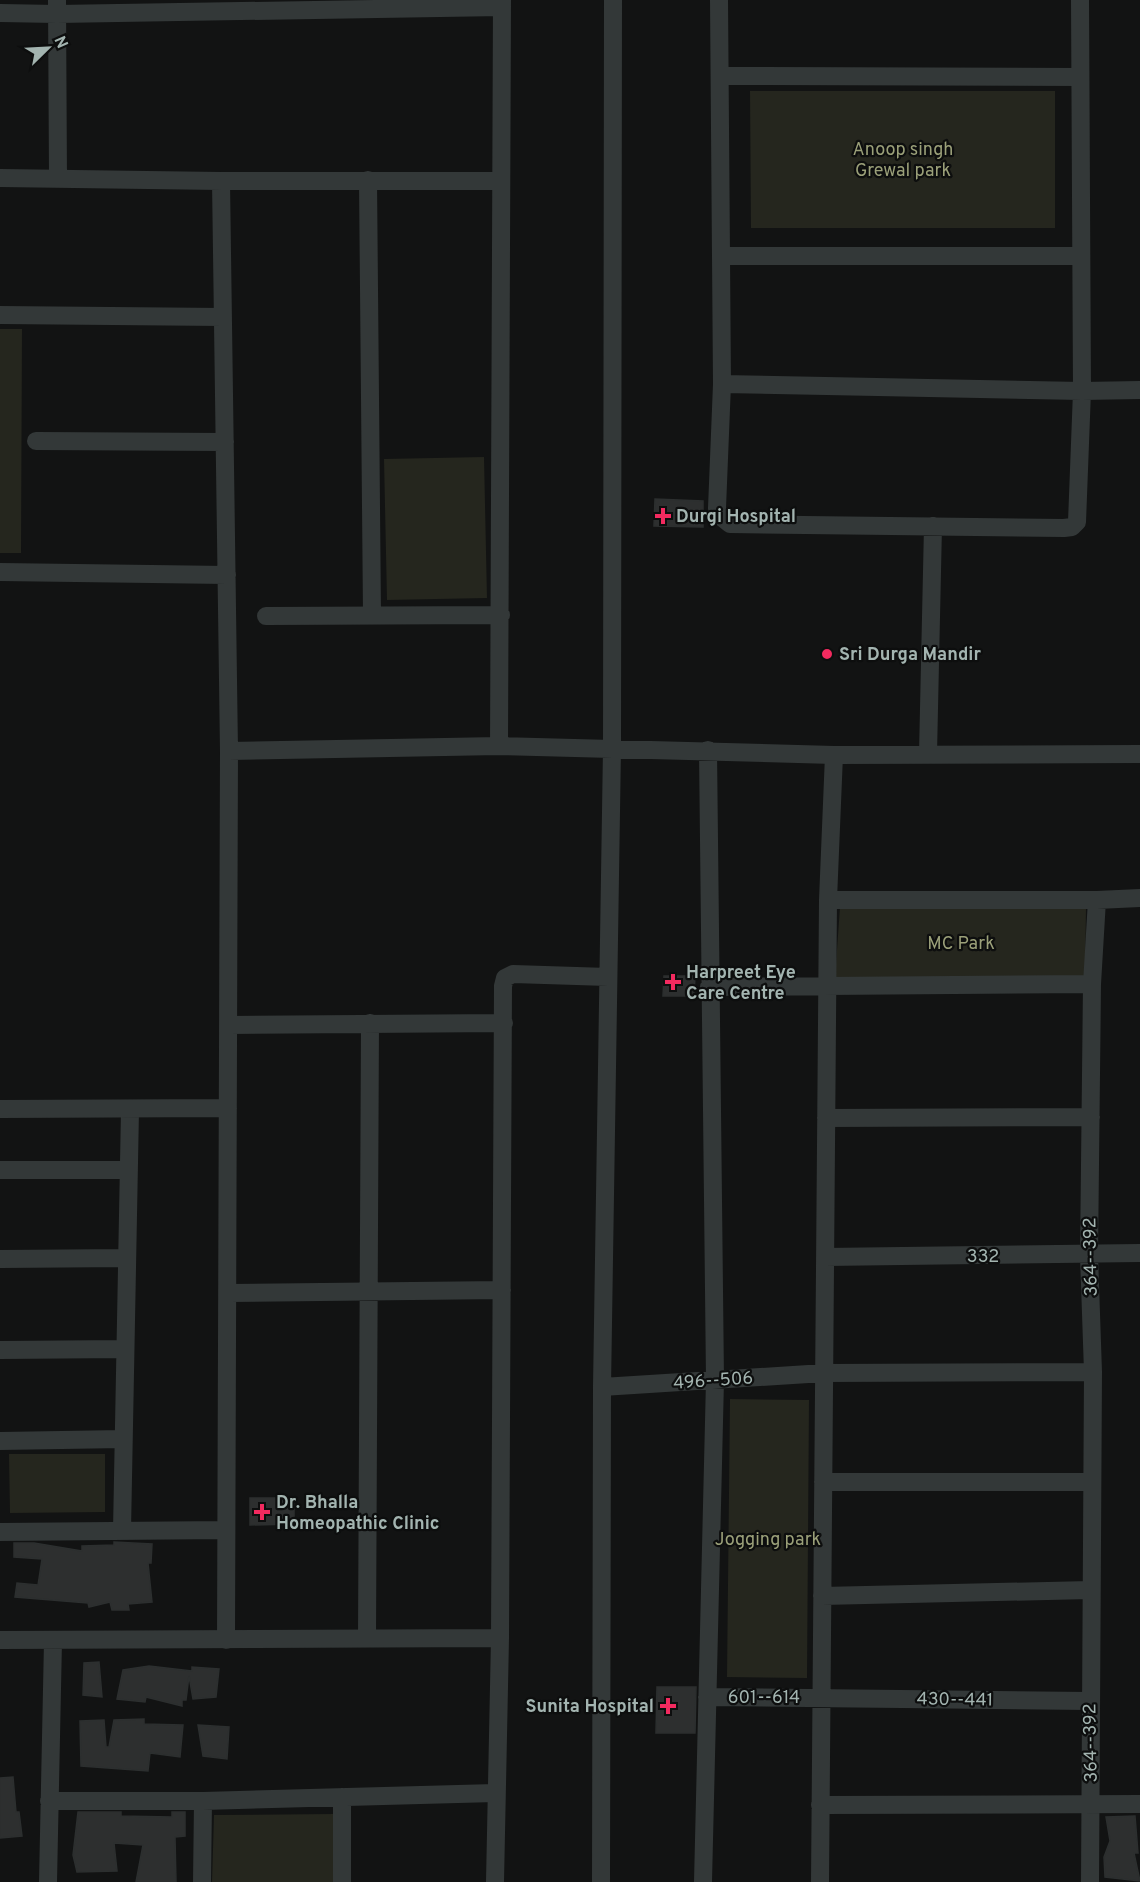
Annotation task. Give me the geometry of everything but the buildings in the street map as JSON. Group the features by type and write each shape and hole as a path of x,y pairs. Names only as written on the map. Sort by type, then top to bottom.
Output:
{"street":[{"path":"601,1882 603,1387 612,748 613,0"},
{"path":"719,0 722,384 717,508 724,521 730,524 1072,527 1078,516 1082,391 1080,0"},
{"path":"0,13 57,7 502,4 499,746"},
{"path":"57,7 58,178"},
{"path":"720,76 1080,77"},
{"path":"0,177 221,181 501,181"},
{"path":"368,180 372,615"},
{"path":"221,181 229,751 229,1293 225,1530 226,1640"},
{"path":"721,256 1081,256"},
{"path":"0,315 223,317"},
{"path":"722,384 1082,391 1140,390"},
{"path":"36,441 225,442"},
{"path":"928,754 933,526"},
{"path":"0,572 227,575"},
{"path":"266,616 501,615"},
{"path":"229,751 499,746 834,754 1140,754"},
{"path":"703,1882 715,1380 708,750"},
{"path":"820,1882 828,900 834,754"},
{"path":"828,900 1140,898"},
{"name":"364--392","path":"1090,1882 1089,1701 1093,1372 1089,1255 1092,984 1097,900"},
{"path":"495,1882 495,1793 500,1638 503,986 505,978 513,974 608,977"},
{"path":"709,987 1092,984"},
{"path":"368,1638 370,1023"},
{"path":"229,1025 504,1023"},
{"path":"0,1109 228,1108"},
{"path":"122,1531 130,1110"},
{"path":"826,1118 1090,1117"},
{"path":"0,1170 129,1170"},
{"name":"332","path":"825,1257 1089,1255 1140,1252"},
{"path":"0,1259 127,1258"},
{"path":"229,1293 502,1290"},
{"path":"0,1350 125,1349"},
{"name":"496--506","path":"603,1387 824,1373 1093,1372"},
{"path":"0,1441 123,1439"},
{"path":"823,1482 1091,1482"},
{"path":"0,1532 225,1530"},
{"path":"822,1596 1090,1590"},
{"path":"0,1640 500,1638"},
{"path":"48,1882 54,1641"},
{"name":"601--614","path":"707,1697 821,1697"},
{"name":"430--441","path":"821,1697 1089,1701"},
{"path":"49,1801 203,1801 495,1793"},
{"path":"342,1797 342,1882"},
{"path":"202,1882 203,1801"},
{"path":"820,1805 1140,1804"}],"green space":[{"name":"Anoop singh Grewal park","path":"750,91 1055,91 1055,228 751,228"},
{"path":"0,329 22,329 21,553 0,553"},
{"path":"484,457 487,598 387,600 384,459"},
{"name":"MC Park","path":"840,907 1086,908 1085,977 835,978"},
{"name":"Jogging park","path":"730,1399 809,1400 807,1678 727,1677"},
{"path":"9,1454 105,1454 105,1512 10,1513"},
{"path":"335,1814 335,1882 212,1882 214,1815"}],"place":[{"name":"Durgi Hospital","path":"663,516"},
{"name":"Sri Durga Mandir","path":"827,654"},
{"name":"Harpreet Eye Care Centre","path":"673,982"},
{"name":"Dr. Bhalla Homeopathic Clinic","path":"262,1512"},
{"name":"Sunita Hospital","path":"668,1706"}]}
